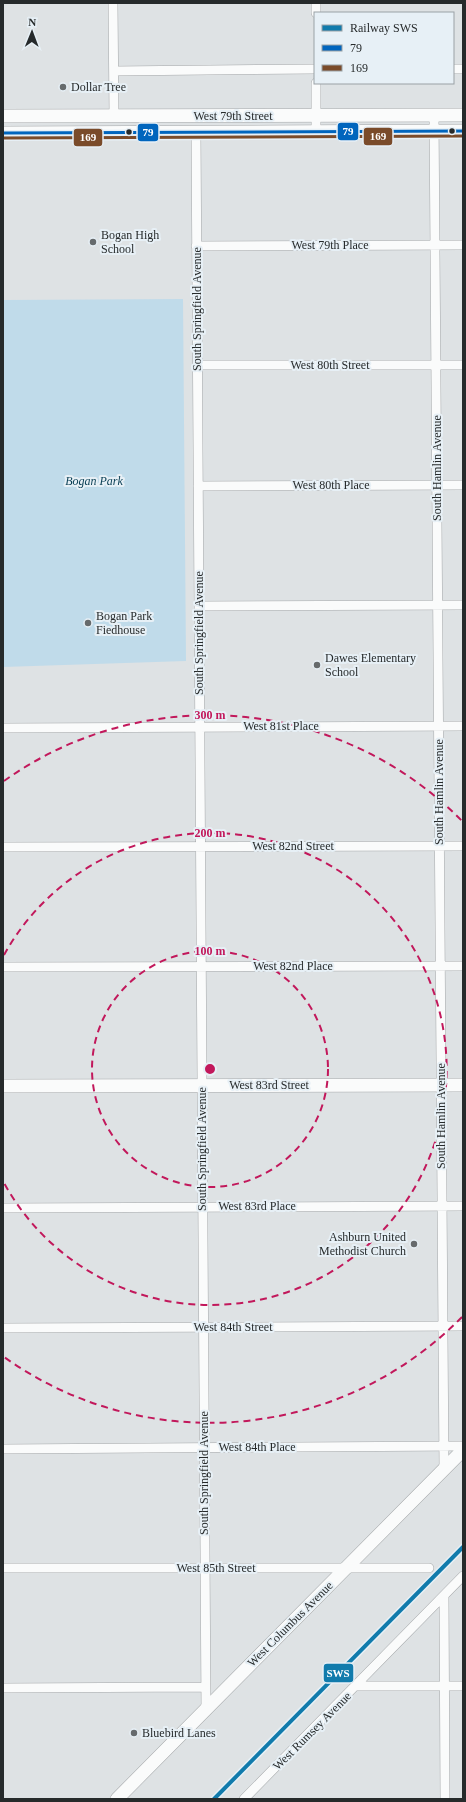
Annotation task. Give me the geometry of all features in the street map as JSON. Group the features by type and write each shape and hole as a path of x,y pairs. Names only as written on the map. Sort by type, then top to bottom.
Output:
{"main road":[{"name":"West 79th Street","path":"3,116 463,115"},
{"name":"West 79th Street","path":"3,133 463,131"},
{"name":"West 83rd Street","path":"3,1086 463,1084"},
{"name":"West Columbus Avenue","path":"117,1799 463,1450"}],"street":[{"path":"113,3 114,116"},
{"path":"114,71 314,69"},
{"path":"316,84 316,132"},
{"name":"South Hamlin Avenue","path":"434,115 444,1468"},
{"name":"South Springfield Avenue","path":"196,133 206,1710"},
{"name":"West 79th Place","path":"196,246 463,245"},
{"name":"West 80th Street","path":"197,365 463,365"},
{"name":"West 80th Place","path":"198,486 463,485"},
{"path":"199,606 463,605"},
{"name":"West 81st Place","path":"3,728 463,726"},
{"name":"West 82nd Street","path":"3,847 463,846"},
{"name":"West 82nd Place","path":"3,967 463,966"},
{"name":"West 83rd Place","path":"3,1208 463,1206"},
{"name":"West 84th Street","path":"3,1328 463,1326"},
{"name":"West 84th Place","path":"3,1449 463,1446"},
{"name":"West 85th Street","path":"3,1568 429,1568"},
{"name":"West Rumsey Avenue","path":"244,1799 463,1576"},
{"path":"444,1596 445,1799"},
{"path":"356,1686 463,1686"},
{"path":"3,1688 205,1687"}],"green space":[{"name":"Bogan Park","path":"183,299 186,661 3,667 3,300"}],"rail line":[{"name":"SWS","path":"214,1799 463,1547"}],"transit line":[{"name":"79","path":"3,133 463,131"},
{"name":"169","path":"3,138 463,136"}],"place":[{"name":"Dollar Tree","path":"63,87"},
{"name":"Bogan High School","path":"93,242"},
{"name":"Bogan Park Fiedhouse","path":"88,623"},
{"name":"Dawes Elementary School","path":"317,665"},
{"name":"Ashburn United Methodist Church","path":"414,1244"},
{"name":"Bluebird Lanes","path":"134,1733"}]}
